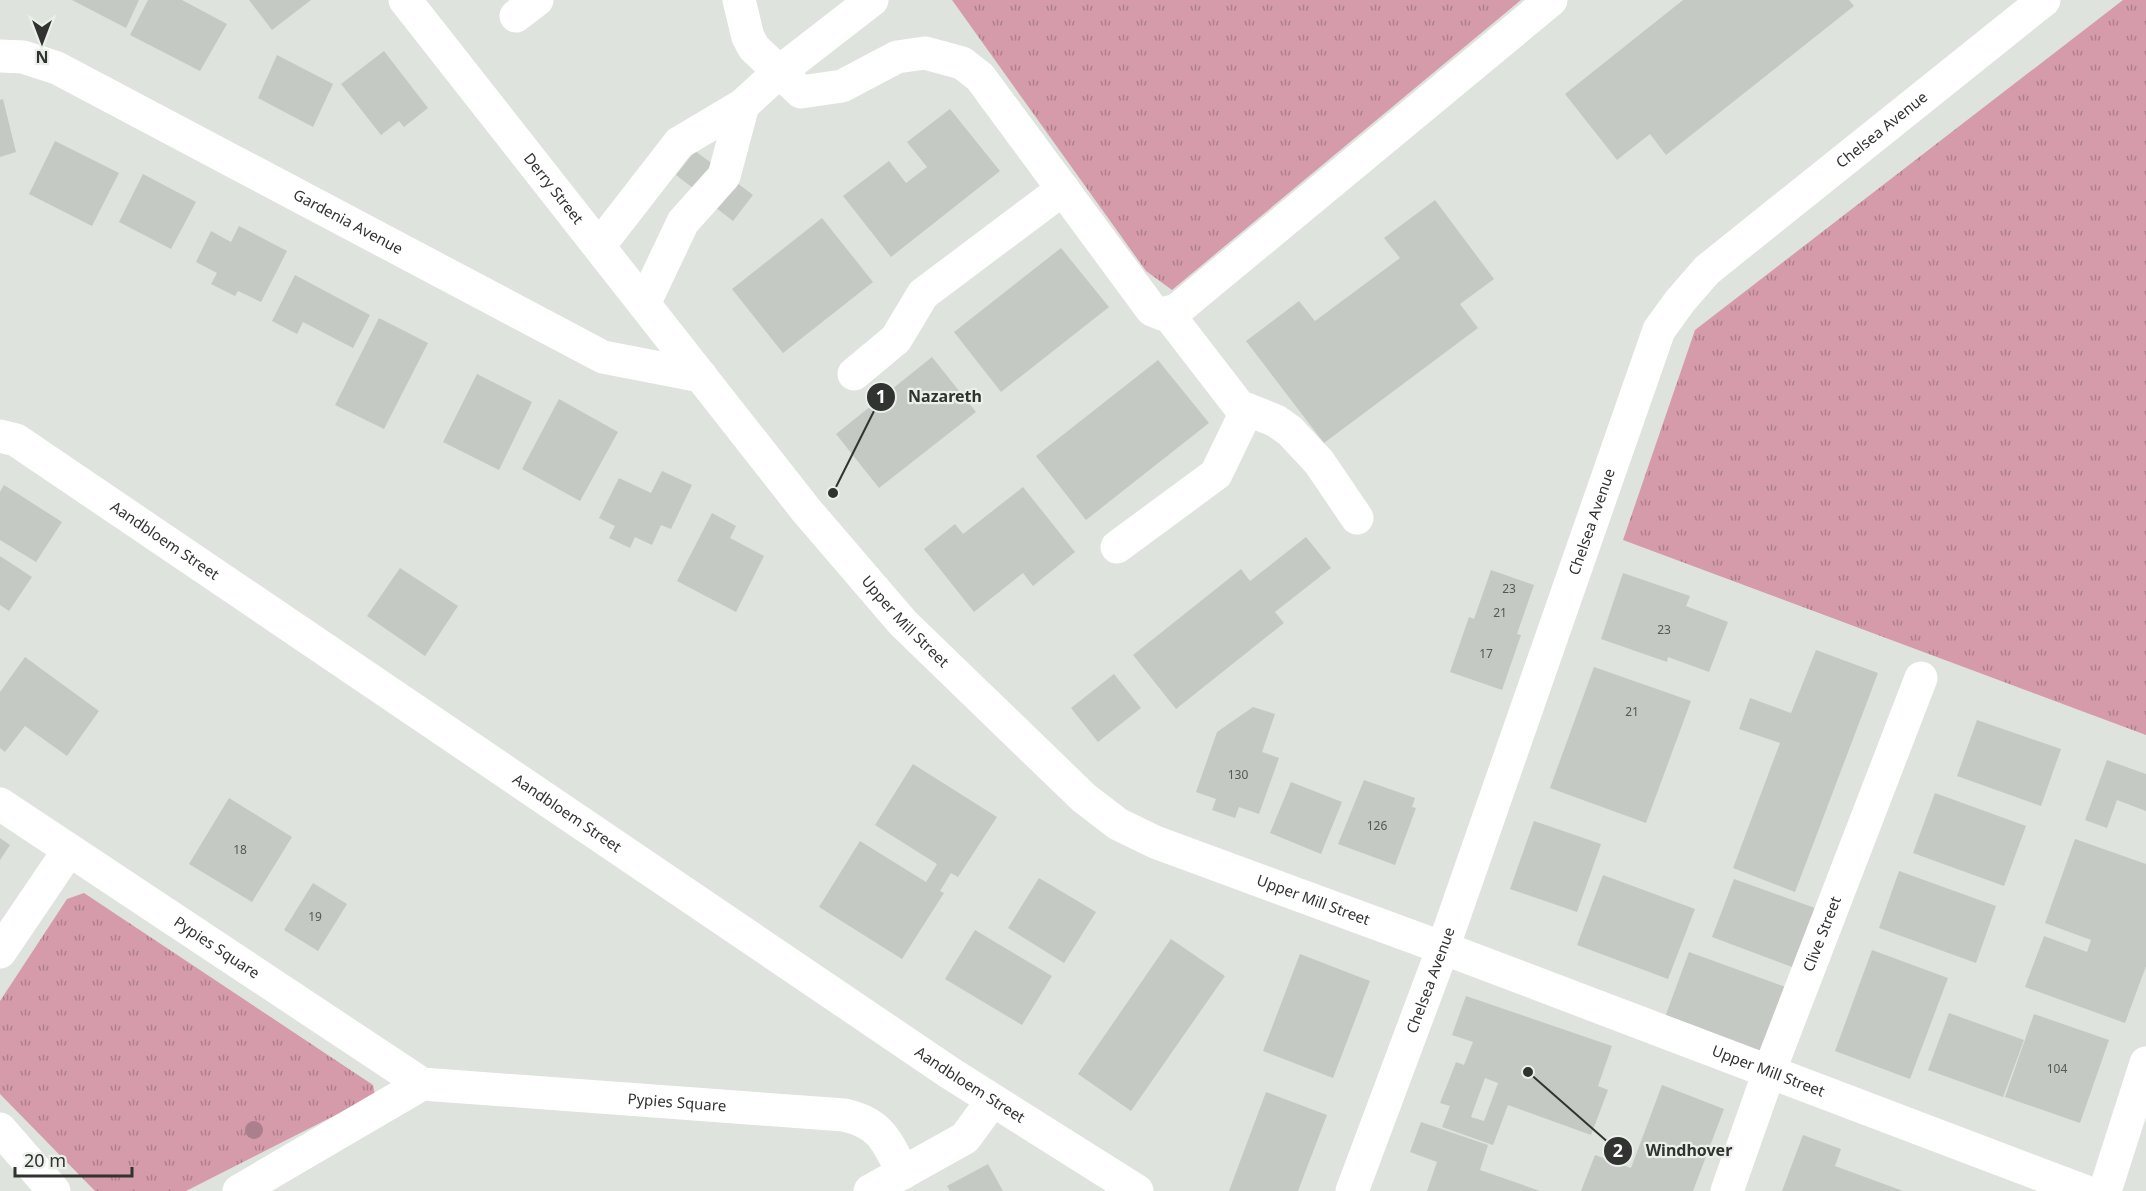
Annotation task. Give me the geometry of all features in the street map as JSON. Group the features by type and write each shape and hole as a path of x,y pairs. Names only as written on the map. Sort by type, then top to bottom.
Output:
{"street":[{"name":"Derry Street","path":"405,0 701,376"},
{"path":"739,0 748,37 754,48 801,92 842,86 897,57 925,53 962,63 980,77 1157,314 1168,314 1196,294 1551,0"},
{"path":"599,246 679,143 743,105 779,72 872,0"},
{"name":"Chelsea Avenue","path":"1352,1191 1443,948 1659,330 1707,270 2044,0"},
{"name":"Gardenia Avenue","path":"0,56 23,57 57,68 603,357 701,376"},
{"path":"644,304 683,222 724,176 743,105"},
{"path":"854,374 896,339 923,294 1063,189"},
{"path":"1168,314 1239,406 1290,430 1319,462 1358,518"},
{"name":"Upper Mill Street","path":"701,376 806,510 903,623 1084,798 1118,824 1155,842 1443,948 2084,1191"},
{"path":"1117,547 1216,474 1247,410"},
{"name":"Aandbloem Street","path":"0,436 16,440 992,1101 1137,1191"},
{"name":"Clive Street","path":"1728,1191 1769,1072 1921,678"},
{"name":"Pypies Square","path":"0,804 422,1084 844,1115 863,1119 877,1129 888,1141 903,1173"},
{"path":"0,952 69,850"},
{"path":"2105,1191 2146,1063"},
{"path":"239,1191 422,1084"},
{"path":"870,1191 965,1138 992,1101"},
{"path":"0,1129 54,1191"}],"green space":[{"path":"952,0 1521,0 1172,290 1146,271"},
{"path":"2123,0 2146,0 2146,735 1623,540 1695,330"},
{"path":"84,893 373,1085 375,1095 186,1191 95,1191 0,1094 0,1001 67,899"}],"building":[{"path":"72,0 139,0 126,28"},
{"path":"148,0 182,0 227,24 200,71 130,35"},
{"path":"249,0 311,0 272,30"},
{"path":"1683,0 1849,0 1854,6 1666,155 1650,134 1617,160 1565,94"},
{"path":"384,51 428,108 404,127 399,121 381,135 341,84"},
{"path":"277,55 333,84 313,127 258,98"},
{"path":"3,99 16,152 0,157 0,100"},
{"path":"950,109 1000,171 891,257 843,196 889,161 906,183 927,167 907,142"},
{"path":"55,141 119,173 92,226 29,194"},
{"path":"695,151 717,167 698,192 676,175"},
{"path":"143,174 196,202 171,249 119,222"},
{"path":"736,182 753,195 733,221 715,207"},
{"path":"1435,200 1494,279 1460,304 1478,328 1324,443 1246,341 1299,301 1315,321 1400,258 1384,238"},
{"path":"822,218 873,282 783,353 732,289"},
{"path":"239,226 287,251 261,302 238,291 235,296 211,284 217,273 196,262 211,231 231,242"},
{"path":"1061,248 1109,307 1001,392 954,332"},
{"path":"295,275 370,315 353,348 303,322 297,334 272,321"},
{"path":"379,318 428,343 384,429 335,405"},
{"path":"932,357 976,412 879,488 836,434"},
{"path":"1158,360 1209,423 1086,520 1036,456"},
{"path":"477,374 532,402 499,470 443,442"},
{"path":"559,399 618,432 580,501 522,469"},
{"path":"662,471 692,485 671,529 661,525 652,545 635,537 630,548 609,538 615,526 599,518 619,478 651,493"},
{"path":"4,485 62,522 36,562 0,540 0,492"},
{"path":"1023,487 1075,552 1033,586 1023,573 974,612 924,549 955,524 963,534"},
{"path":"712,513 736,526 730,538 764,556 736,612 677,581"},
{"path":"1306,537 1331,568 1275,612 1284,623 1176,709 1133,655 1241,569 1250,581"},
{"path":"0,556 32,577 9,611 0,605"},
{"path":"400,568 458,606 425,656 367,616"},
{"path":"1491,570 1534,585 1517,634 1521,635 1502,690 1450,672 1469,617 1474,619"},
{"path":"1623,573 1690,596 1686,606 1728,622 1709,672 1668,657 1667,662 1601,639"},
{"path":"1816,650 1878,673 1795,892 1733,868 1780,743 1739,729 1750,698 1791,713"},
{"path":"25,657 99,711 67,756 25,726 5,752 0,748 0,692"},
{"path":"1594,667 1691,701 1646,823 1550,788"},
{"path":"1114,674 1141,708 1098,742 1071,708"},
{"path":"1253,707 1275,714 1262,752 1279,758 1259,814 1239,807 1235,818 1212,810 1216,799 1196,792 1217,732"},
{"path":"1977,720 2061,749 2041,806 1957,776"},
{"path":"2107,760 2146,774 2146,811 2117,800 2107,828 2085,820"},
{"path":"913,764 997,817 958,877 951,873 940,891 944,893 902,959 819,907 860,841 926,882 937,864 875,825"},
{"path":"1364,780 1415,798 1412,807 1416,808 1395,865 1338,844"},
{"path":"1291,782 1342,802 1321,854 1270,833"},
{"path":"1935,793 2026,826 2004,886 1913,853"},
{"path":"229,798 292,837 252,902 189,864"},
{"path":"1534,821 1601,844 1577,912 1510,889"},
{"path":"0,838 10,845 0,860"},
{"path":"2075,839 2146,864 2146,966 2125,1023 2025,987 2044,936 2087,952 2091,940 2045,923"},
{"path":"1899,871 1996,906 1976,963 1879,928"},
{"path":"1603,875 1695,909 1668,979 1577,945"},
{"path":"1039,878 1096,912 1064,963 1008,928"},
{"path":"1734,879 1815,908 1792,967 1712,937"},
{"path":"313,883 347,904 318,951 284,930"},
{"path":"975,930 1052,976 1022,1025 945,979"},
{"path":"1171,939 1225,976 1131,1111 1078,1074"},
{"path":"1872,950 1948,978 1910,1079 1835,1051"},
{"path":"1689,952 1788,988 1762,1056 1664,1020"},
{"path":"1300,954 1370,981 1333,1078 1263,1051"},
{"path":"1466,996 1612,1046 1598,1086 1608,1090 1591,1135 1508,1105 1493,1145 1442,1127 1450,1106 1440,1103 1456,1062 1464,1065 1473,1042 1452,1035","holes":["1485,1078 1498,1083 1484,1121 1471,1117"]},
{"path":"1949,1013 2024,1040 2003,1097 1928,1070"},
{"path":"2034,1014 2109,1040 2080,1123 2005,1097"},
{"path":"1662,1085 1724,1109 1693,1191 1581,1191 1595,1155 1631,1168"},
{"path":"1266,1092 1327,1115 1298,1191 1229,1191"},
{"path":"1421,1122 1488,1145 1480,1170 1540,1191 1427,1191 1437,1162 1410,1152"},
{"path":"1803,1135 1841,1149 1835,1166 1903,1191 1782,1191"},
{"path":"988,1164 1003,1191 950,1191 947,1186"}],"place":[{"name":"Nazareth","path":"833,493"},
{"name":"Windhover","path":"1528,1072"}]}
